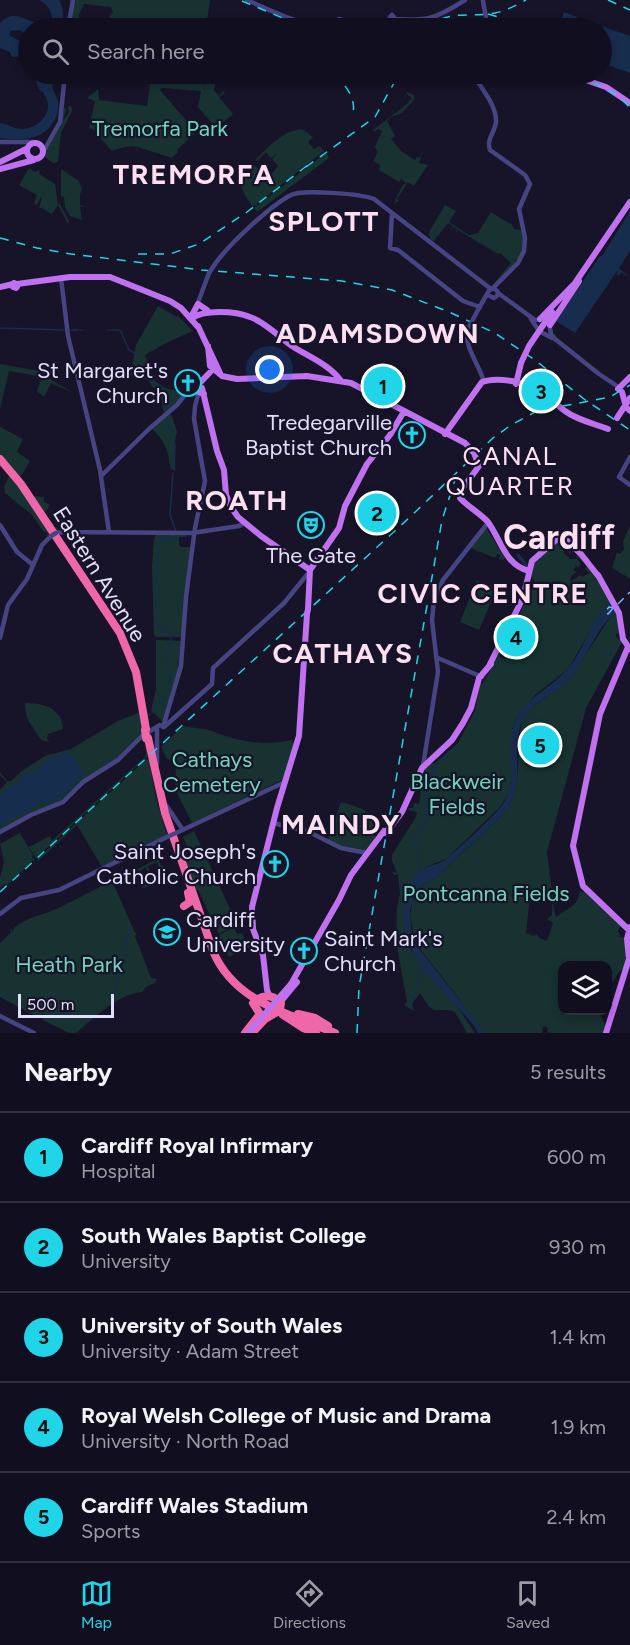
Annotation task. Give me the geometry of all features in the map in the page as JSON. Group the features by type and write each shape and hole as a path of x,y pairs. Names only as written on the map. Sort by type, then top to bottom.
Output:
{"highway":[{"name":"Eastern Avenue","path":"0,460 21,484 115,624 133,662 143,711 158,728 158,796 211,953 233,983 250,996 263,1001"},
{"name":"Eastern Avenue","path":"158,728 156,779 211,953"},
{"path":"173,830 216,952 232,983"},
{"path":"177,856 190,899 189,904 184,906"},
{"path":"211,953 232,983 263,1001 330,1033"},
{"path":"263,1001 278,1000 275,1012"},
{"path":"263,1001 276,1015 286,1017"},
{"path":"249,1032 260,1014 263,1001"},
{"path":"263,1001 335,1033"},
{"path":"249,1032 275,1012 287,1011 318,1019 340,1033"},
{"path":"275,1012 316,1033"}],"main road":[{"path":"600,84 630,102"},
{"path":"603,84 611,87 630,102"},
{"path":"0,162 29,144 37,144 45,148 41,158 0,169"},
{"path":"25,147 30,157 35,160"},
{"path":"549,326 630,204"},
{"path":"0,288 97,276 152,292 192,316 208,346 203,381 215,447 224,470 227,500 235,514 244,523 310,570"},
{"path":"517,382 529,346 576,283"},
{"path":"538,322 576,283"},
{"path":"199,303 205,313"},
{"path":"192,316 199,303"},
{"path":"192,316 223,312 250,317 327,367 342,382"},
{"path":"203,381 226,377 241,379 304,376 342,382 358,386 467,446 477,465 457,495 487,526 510,561 528,572"},
{"path":"618,388 628,379"},
{"path":"483,382 517,382"},
{"path":"483,382 517,382 542,391 573,417 614,421 628,401"},
{"path":"446,434 483,382"},
{"path":"304,965 280,994 263,1001 263,957 254,933 251,914 299,736 310,570 339,528 346,503 367,464 386,440 400,410"},
{"path":"249,1032 300,972 350,876 391,826 406,803 425,762 456,735 470,710 482,676 504,639 520,602 530,561 557,539 564,538 598,575 604,585 619,611 623,639 629,647 600,714 573,845 582,885 629,931 629,959 606,1033"},
{"path":"275,1012 298,981 304,965"}],"street":[{"path":"70,18 73,0"},
{"path":"247,0 289,18"},
{"path":"392,18 435,18 465,0"},
{"path":"482,0 486,18"},
{"path":"482,18 485,14"},
{"path":"45,148 56,133 60,122 64,84"},
{"path":"480,84 496,116 489,141 490,150 526,176 530,184 519,211 525,238 525,251 481,306 468,329 469,344 483,382"},
{"path":"0,142 25,147"},
{"path":"199,303 208,276 215,264 246,230 293,194 372,197 420,236 426,237 493,293 531,319 538,322 546,320 554,338 607,381"},
{"path":"392,213 390,248 398,250 463,301 481,306"},
{"path":"61,279 67,330 101,476 110,532"},
{"path":"501,280 499,290 503,297"},
{"path":"493,293 510,303"},
{"path":"538,322 538,331 543,332 618,388"},
{"path":"543,332 549,326"},
{"path":"101,476 166,413 176,407 203,381"},
{"path":"183,830 168,809 164,797 158,768 158,728 181,666 185,601 194,533 205,480 194,419 203,381"},
{"path":"630,457 619,476 630,485"},
{"path":"0,638 8,606 32,572 33,564 44,543 54,535 110,532 194,533 237,527 244,523"},
{"path":"0,525 16,552 33,564"},
{"path":"425,762 438,672 432,620 436,596 444,578 487,526"},
{"path":"0,832 28,816 64,801 82,783 118,760 141,737 158,728 212,684 213,668 283,603 310,570"},
{"path":"438,658 482,676"},
{"path":"0,914 21,898 51,892 169,837 173,830 183,830 285,782"},
{"path":"276,823 309,832 338,847 365,856"},
{"path":"0,1016 34,1033"}],"green space":[{"path":"74,0 210,0 207,18 109,18 110,14 113,13 111,7 84,4 79,18 71,18"},
{"name":"Tremorfa Park","path":"150,84 203,84 203,88 204,84 215,84 214,90 219,96 223,91 225,93 219,97 233,114 216,128 198,107 201,91 162,88 160,90 196,132 172,158 138,147 136,152 137,147 134,146 112,151 96,131 89,128 95,101 87,98 98,89 99,100 147,106"},
{"path":"407,92 414,95 414,100 402,113 387,121 395,136 391,139 401,151 415,160 419,158 423,150 419,163 428,165 414,186 408,182 397,199 399,201 394,203 402,186 406,183 401,179 399,182 379,170 380,165 373,161 378,152 375,147 382,131 378,129 374,132 373,130 407,104 412,98 407,94 404,99"},
{"path":"71,106 72,111 61,133 58,162 53,163 45,157 45,149 60,127 64,108 66,109 63,121 69,113 68,107"},
{"path":"302,129 313,137 308,142 314,149 320,146 324,151 253,207 245,196 242,186 247,170 252,164 269,177 278,166 272,159 278,153 271,158 266,152 257,161 255,160 282,136"},
{"path":"326,153 329,158 257,212 254,208"},
{"path":"29,168 35,172 38,170 39,174 55,184 58,205 52,214 39,208 41,197 37,205 34,204 37,195 19,185"},
{"path":"61,169 79,181 82,190 80,205 86,206 80,207 82,220 70,216 65,207 64,197 61,196"},
{"path":"60,204 69,221 68,224 58,205"},
{"path":"445,205 456,211 449,222 469,235 478,233 491,212 511,223 514,229 522,230 524,248 517,261 515,260 515,264 492,287 487,285 492,286 511,263 500,253 498,254 458,230 455,234 457,229 454,227 450,230 453,226 448,223 433,242 430,239 429,232"},
{"path":"158,306 178,316 193,331 145,355 147,372 158,384 173,390 189,389 174,406 164,413 159,389 152,387 149,380 130,376 136,345"},
{"path":"0,364 45,372 53,381 74,393 51,383 44,397 37,391 42,377 9,371 0,409"},
{"path":"169,413 177,432 175,470 171,469 163,443 152,429"},
{"path":"0,427 23,439 17,452 30,461 20,478 31,491 32,496 44,497 44,502 50,505 44,514 54,524 53,526 60,530 55,532 0,456"},
{"path":"0,463 51,534 46,537 48,533 43,531 32,515 5,493 4,487 9,476"},
{"path":"630,526 629,578 612,568 617,552 619,554 624,550 623,541"},
{"path":"486,528 505,558 503,560 499,559 500,555 497,554 495,558 471,548"},
{"path":"157,534 186,535 186,537 179,537 179,545 191,547 182,636 180,637 156,637 154,635 152,567 154,538"},
{"name":"Blackweir Fields","path":"562,540 574,552 567,546 565,548 571,553 565,549 563,552 570,559 577,559 581,564 578,568 574,562 576,566 573,570 577,572 571,576 570,582 580,575 582,577 590,573 585,569 587,566 576,556 577,554 588,565 611,602 600,614 568,669 535,695 517,718 511,743 512,774 509,793 500,807 446,859 426,867 415,878 404,927 411,950 459,1009 475,1033 467,1033 455,1012 434,1010 429,1007 420,993 412,1004 413,1009 416,1009 412,1010 404,1005 407,1002 396,941 397,907 400,894 398,874 394,875 392,872 397,873 392,855 416,817 417,812 408,810 413,808 414,803 419,804 421,787 427,774 424,769 431,762 434,764 458,743 475,711 480,684 483,683 500,652 500,657 506,659 513,651 516,641 524,637 520,629 524,631 530,623 522,618 515,627 515,625 527,597 525,596 530,580 531,589 535,582 531,576 533,564 557,541"},
{"path":"477,580 497,588 479,630 460,622"},
{"name":"Pontcanna Fields","path":"617,612 620,633 616,634 616,637 622,642 586,708 547,852 553,899 530,897 526,933 534,936 537,934 539,938 547,941 553,923 547,919 552,915 552,901 556,917 575,904 580,890 621,924 618,931 620,937 625,938 627,951 624,968 612,983 612,961 558,961 558,1015 601,1015 605,1025 604,1033 551,1033 547,1032 548,1028 545,1026 542,1033 483,1033 416,944 410,917 412,903 420,887 439,875 507,810 515,792 522,720 529,710 569,680 613,613"},
{"path":"156,640 181,641 177,679 162,721 151,710 156,690"},
{"path":"25,703 50,708 59,716 63,729 48,734 49,742 41,740 27,718"},
{"path":"140,712 144,733 125,753 66,798 0,831 0,790 7,782 0,772 7,781 11,781 45,756 71,749 118,721"},
{"name":"Cathays Cemetery","path":"183,726 209,730 251,742 271,743 291,740 295,745 284,779 192,823 175,789 176,765 173,760 167,759 161,747"},
{"path":"144,737 148,756 36,858 29,847 50,836 52,840 55,838 146,756 145,744 141,740"},
{"name":"Cathays Cemetery","path":"147,759 167,835 102,867 77,825 38,861 37,859"},
{"path":"341,802 364,810 371,817 376,841 368,852 345,848 328,840"},
{"path":"194,831 237,924 219,934 198,890 195,890 186,862 192,859 183,837"},
{"path":"20,833 33,855 32,858 35,859 5,887 6,883 0,888 4,862 0,844"},
{"name":"Heath Park","path":"157,859 161,866 163,865 165,880 160,881 162,878 157,862 148,866 150,872 146,877 150,886 143,888 142,885 145,884 145,875 148,873 146,867 139,872 138,877 135,874 114,885 135,933 137,933 135,936 151,978 157,979 155,983 146,987 142,992 115,1002 76,1033 69,1033 43,1020 43,1013 38,1017 0,997 0,943 11,932 10,929 13,932 14,928 24,921 56,909 122,876 126,877"},
{"path":"234,927 237,934 242,933 245,941 248,940 250,947 229,957 219,935"}],"water":[{"path":"39,0 59,0 63,18 52,18 47,5"},
{"path":"564,12 577,17 576,18 562,18"},
{"path":"17,16 23,18 18,18 18,30 10,31 10,36 18,40 18,56 12,57 10,52 0,48 0,23 6,18"},
{"path":"612,30 630,36 630,73 612,67"},
{"path":"37,84 53,84 58,106 52,124 47,130 33,137 0,138 0,123 19,129 28,128 44,118 48,107 47,100"},
{"path":"630,211 630,251 619,268 630,278 621,272 619,276 616,275 617,271 575,333 556,321 602,256"},
{"path":"611,601 617,612 604,625 575,673 530,710 521,724 517,745 516,788 507,810 439,875 420,887 410,909 411,928 416,945 477,1022 483,1033 478,1033 431,979 411,949 403,919 407,892 420,871 445,860 500,808 510,788 511,736 519,714 570,666 595,621"},
{"path":"67,752 73,756 85,773 77,777 78,780 60,799 39,803 0,826 0,794 20,780 22,774 37,768 48,758"}],"waterway":[{"path":"0,328 64,330"},
{"path":"70,330 78,330"},
{"path":"108,330 121,332 129,350 137,354 139,369 168,397 166,412"},
{"path":"166,415 175,445 174,470"},
{"path":"173,473 170,515 176,531"},
{"path":"152,712 166,695 170,681 166,661 171,637 170,633 160,629 156,613 159,545 163,538 176,536"},
{"path":"518,555 526,565"},
{"path":"131,721 141,719"},
{"path":"420,869 415,834 426,822 428,782 439,762 456,747"},
{"path":"112,1002 130,927"},
{"path":"419,973 422,966"},
{"path":"412,1009 417,978"}],"ferry route":[{"path":"618,604 630,592"},
{"path":"614,607 608,614 605,612 609,607 614,608"}],"railway":[{"path":"443,18 495,13 526,0"},
{"path":"608,0 630,10"},
{"path":"242,1 283,18"},
{"path":"488,14 502,18"},
{"path":"344,84 352,98 352,116"},
{"path":"306,167 375,117 393,84"},
{"path":"595,84 616,95 630,108"},
{"path":"138,254 170,254 199,244 247,212 313,161"},
{"path":"0,238 71,254 202,270 342,281 392,290 495,333 630,430"},
{"path":"0,892 410,517 493,438 537,411 610,397 630,385"},
{"path":"431,583 442,520 456,477"},
{"path":"357,1033 359,987 428,600"}],"place":[{"name":"St Margaret's Church","path":"188,383"},
{"name":"Cardiff Royal Infirmary","path":"383,386"},
{"name":"University of South Wales","path":"541,391"},
{"name":"Tredegarville Baptist Church","path":"412,435"},
{"name":"South Wales Baptist College","path":"377,513"},
{"name":"The Gate","path":"311,525"},
{"name":"Royal Welsh College of Music and Drama","path":"516,637"},
{"name":"Cardiff Wales Stadium","path":"540,745"},
{"name":"Saint Joseph's Catholic Church","path":"275,864"},
{"name":"Cardiff University","path":"167,932"},
{"name":"Saint Mark's Church","path":"304,951"}],"district":[{"name":"TREMORFA","path":"194,174"},
{"name":"SPLOTT","path":"324,221"},
{"name":"ADAMSDOWN","path":"378,333"},
{"name":"CANAL QUARTER","path":"510,471"},
{"name":"ROATH","path":"237,500"},
{"name":"Cardiff","path":"559,537"},
{"name":"CIVIC CENTRE","path":"483,593"},
{"name":"CATHAYS","path":"343,653"},
{"name":"MAINDY","path":"341,824"}]}
